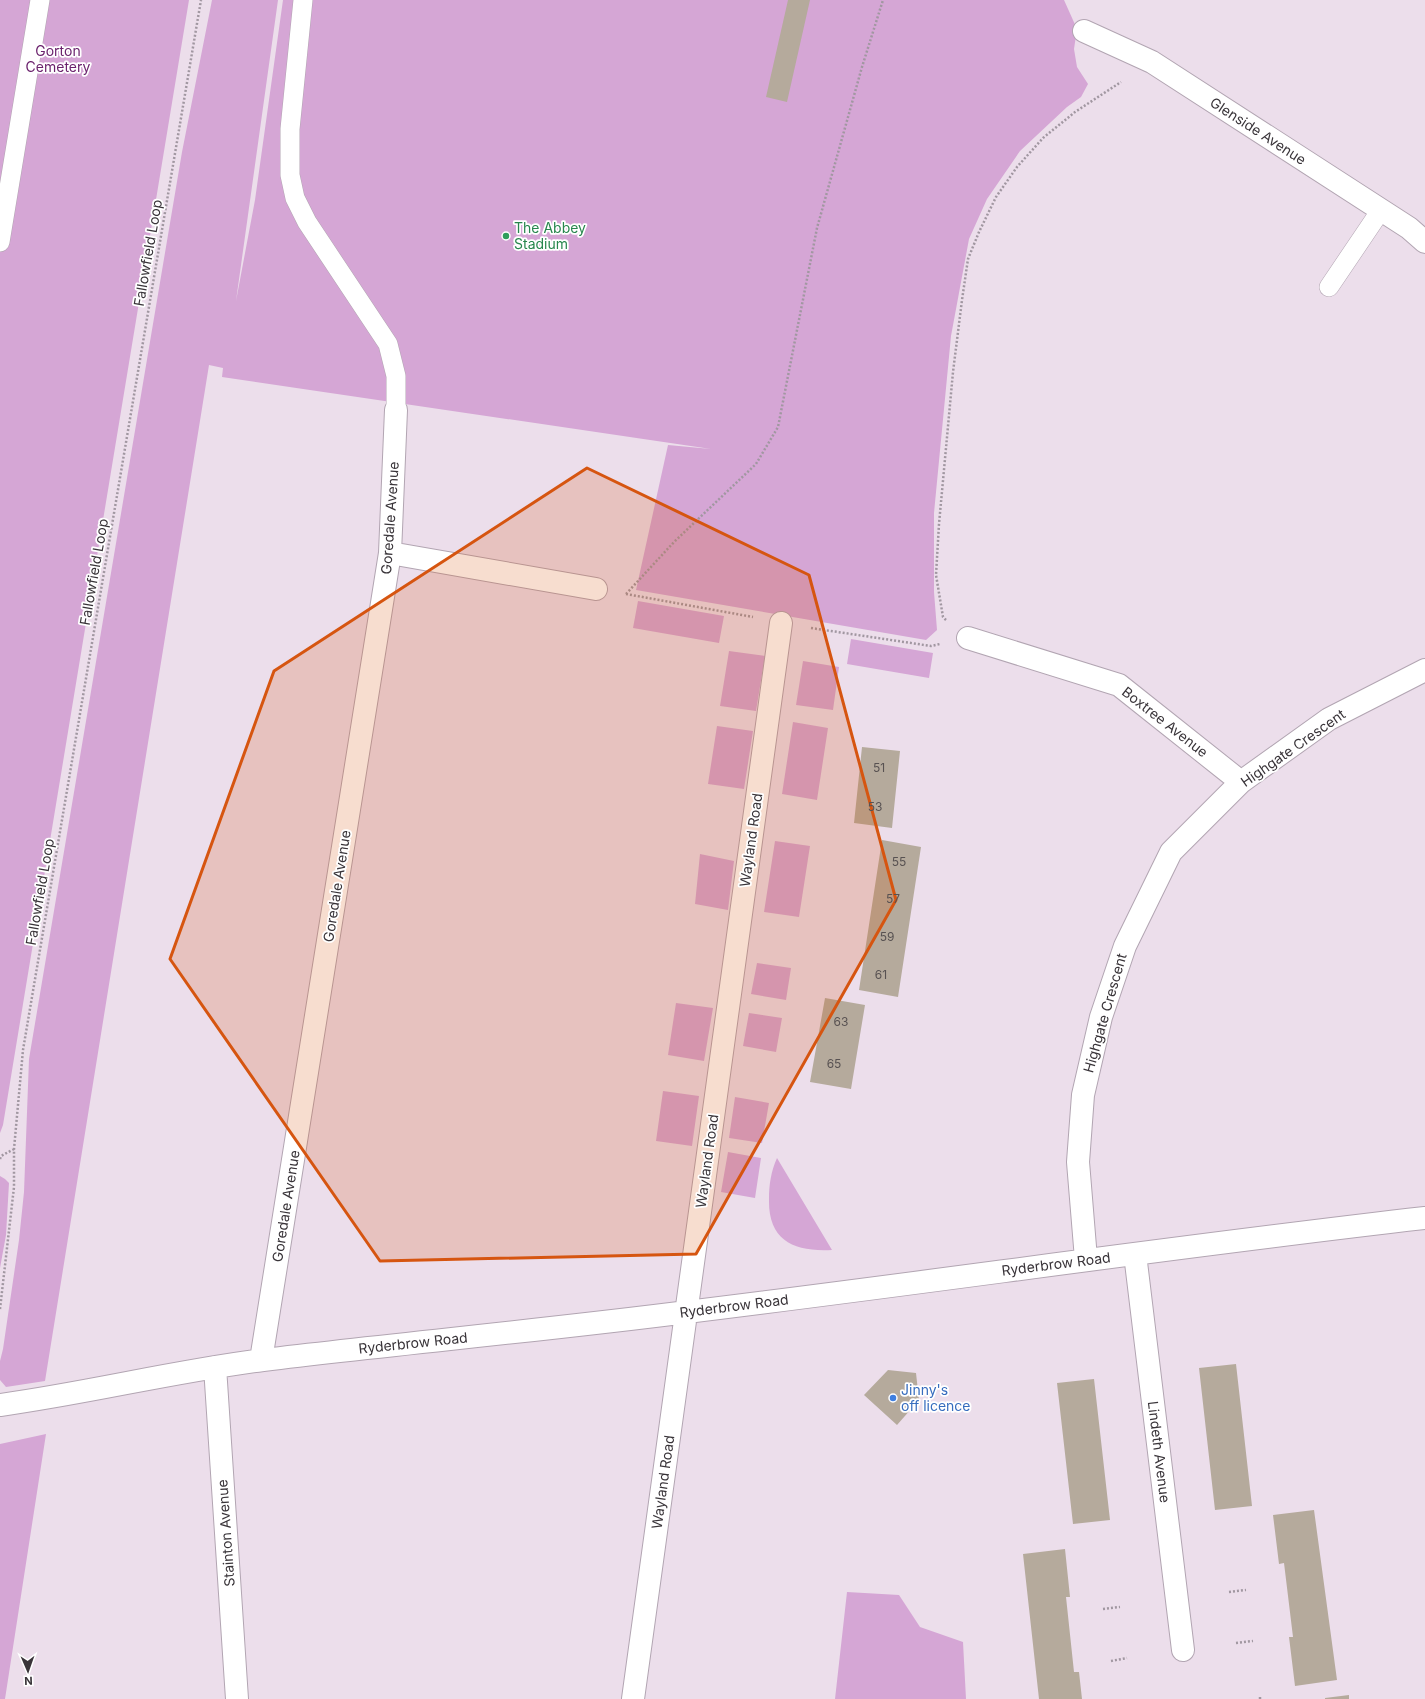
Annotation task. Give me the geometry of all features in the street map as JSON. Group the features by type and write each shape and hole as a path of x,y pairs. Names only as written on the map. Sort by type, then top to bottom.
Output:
{"street":[{"name":"Glenside Avenue","path":"1084,32 1152,62 1409,228 1425,242"},
{"name":"Goredale Avenue","path":"261,1360 390,553 396,410"},
{"path":"390,553 596,589"},
{"name":"Wayland Road","path":"633,1699 781,623"},
{"name":"Boxtree Avenue","path":"968,638 1119,685 1241,782"},
{"name":"Highgate Crescent","path":"1086,1259 1078,1162 1083,1095 1101,1017 1125,946 1171,852 1241,782 1329,719 1425,670"},
{"name":"Ryderbrow Road","path":"0,1405 45,1399 173,1373 261,1360 686,1312 1086,1259 1425,1218"},
{"name":"Lindeth Avenue","path":"1135,1254 1183,1650"},
{"name":"Stainton Avenue","path":"216,1367 237,1699"}],"lane":[{"path":"0,242 40,0"},
{"path":"304,0 290,128 290,175 292,186 295,198 307,222 388,344 396,376 396,410"},
{"path":"1330,287 1381,210"}],"path":[{"name":"Fallowfield Loop","path":"0,1309 14,1187 14,1149 23,1050 201,0"},
{"path":"626,594 674,542 756,464 778,427 818,228 862,67 883,0"},
{"path":"968,638 943,617 936,574 953,372 968,259 996,197 1017,167 1043,138 1075,112 1152,62"},
{"path":"0,1159 2,1156 14,1149"},
{"path":"1229,1592 1246,1590"},
{"path":"1103,1609 1120,1607"},
{"path":"1236,1643 1253,1641"},
{"path":"1111,1661 1127,1658"}],"highlighted area":[{"path":"587,468 809,575 896,900 696,1254 380,1261 170,959 274,671"}],"green space":[{"name":"Gorton Cemetery","path":"0,0 189,0 3,1125 0,1133"},
{"path":"212,0 278,0 236,301 255,200 283,0 1064,0 1077,29 1074,49 1077,67 1088,84 1081,97 1067,107 1020,151 987,199 969,239 951,336 934,513 934,592 937,630 926,640 636,590 668,445 711,449 222,377 223,368 209,365 45,1381 6,1387 0,1380 0,1361 19,1240 24,1192 29,1059 182,152"},
{"path":"638,601 724,616 719,643 633,628"},
{"path":"851,639 933,653 929,678 847,664"},
{"path":"729,651 765,656 756,711 720,706"},
{"path":"803,661 839,667 833,710 796,705"},
{"path":"793,722 828,728 817,800 782,794"},
{"path":"717,726 753,731 744,789 708,784"},
{"path":"775,841 810,846 799,917 764,912"},
{"path":"700,854 734,861 728,910 695,904"},
{"path":"757,963 791,968 786,1000 751,994"},
{"path":"676,1003 713,1008 704,1061 668,1055"},
{"path":"749,1013 782,1018 776,1052 743,1046"},
{"path":"663,1091 699,1096 692,1146 656,1141"},
{"path":"735,1097 769,1103 762,1143 729,1138"},
{"path":"728,1152 761,1158 755,1198 721,1192"},
{"path":"777,1158 832,1250 806,1249 795,1246 778,1234 773,1225 769,1199 771,1178"},
{"path":"0,1176 9,1183 6,1235 0,1268"},
{"path":"46,1434 5,1699 0,1699 0,1444"},
{"path":"847,1592 899,1595 920,1627 963,1642 966,1699 835,1699"}],"building":[{"path":"788,0 810,0 787,102 766,97"},
{"path":"862,747 900,751 892,828 854,823"},
{"path":"882,840 921,847 898,997 859,990"},
{"path":"825,998 865,1005 851,1089 810,1082"},
{"path":"1236,1364 1252,1506 1215,1510 1199,1368"},
{"name":"Jinny's off licence","path":"888,1370 916,1373 919,1400 897,1425 864,1395"},
{"path":"1094,1379 1110,1520 1073,1524 1057,1383"},
{"path":"1314,1510 1337,1680 1295,1686 1289,1637 1293,1637 1284,1563 1279,1564 1273,1515"},
{"path":"1065,1549 1070,1597 1066,1597 1074,1672 1079,1672 1082,1699 1039,1699 1023,1554"},
{"path":"1349,1695 1349,1699 1325,1699 1325,1698"}],"place":[{"name":"The Abbey Stadium","path":"506,236"},
{"name":"Jinny's off licence","path":"893,1398"}]}
